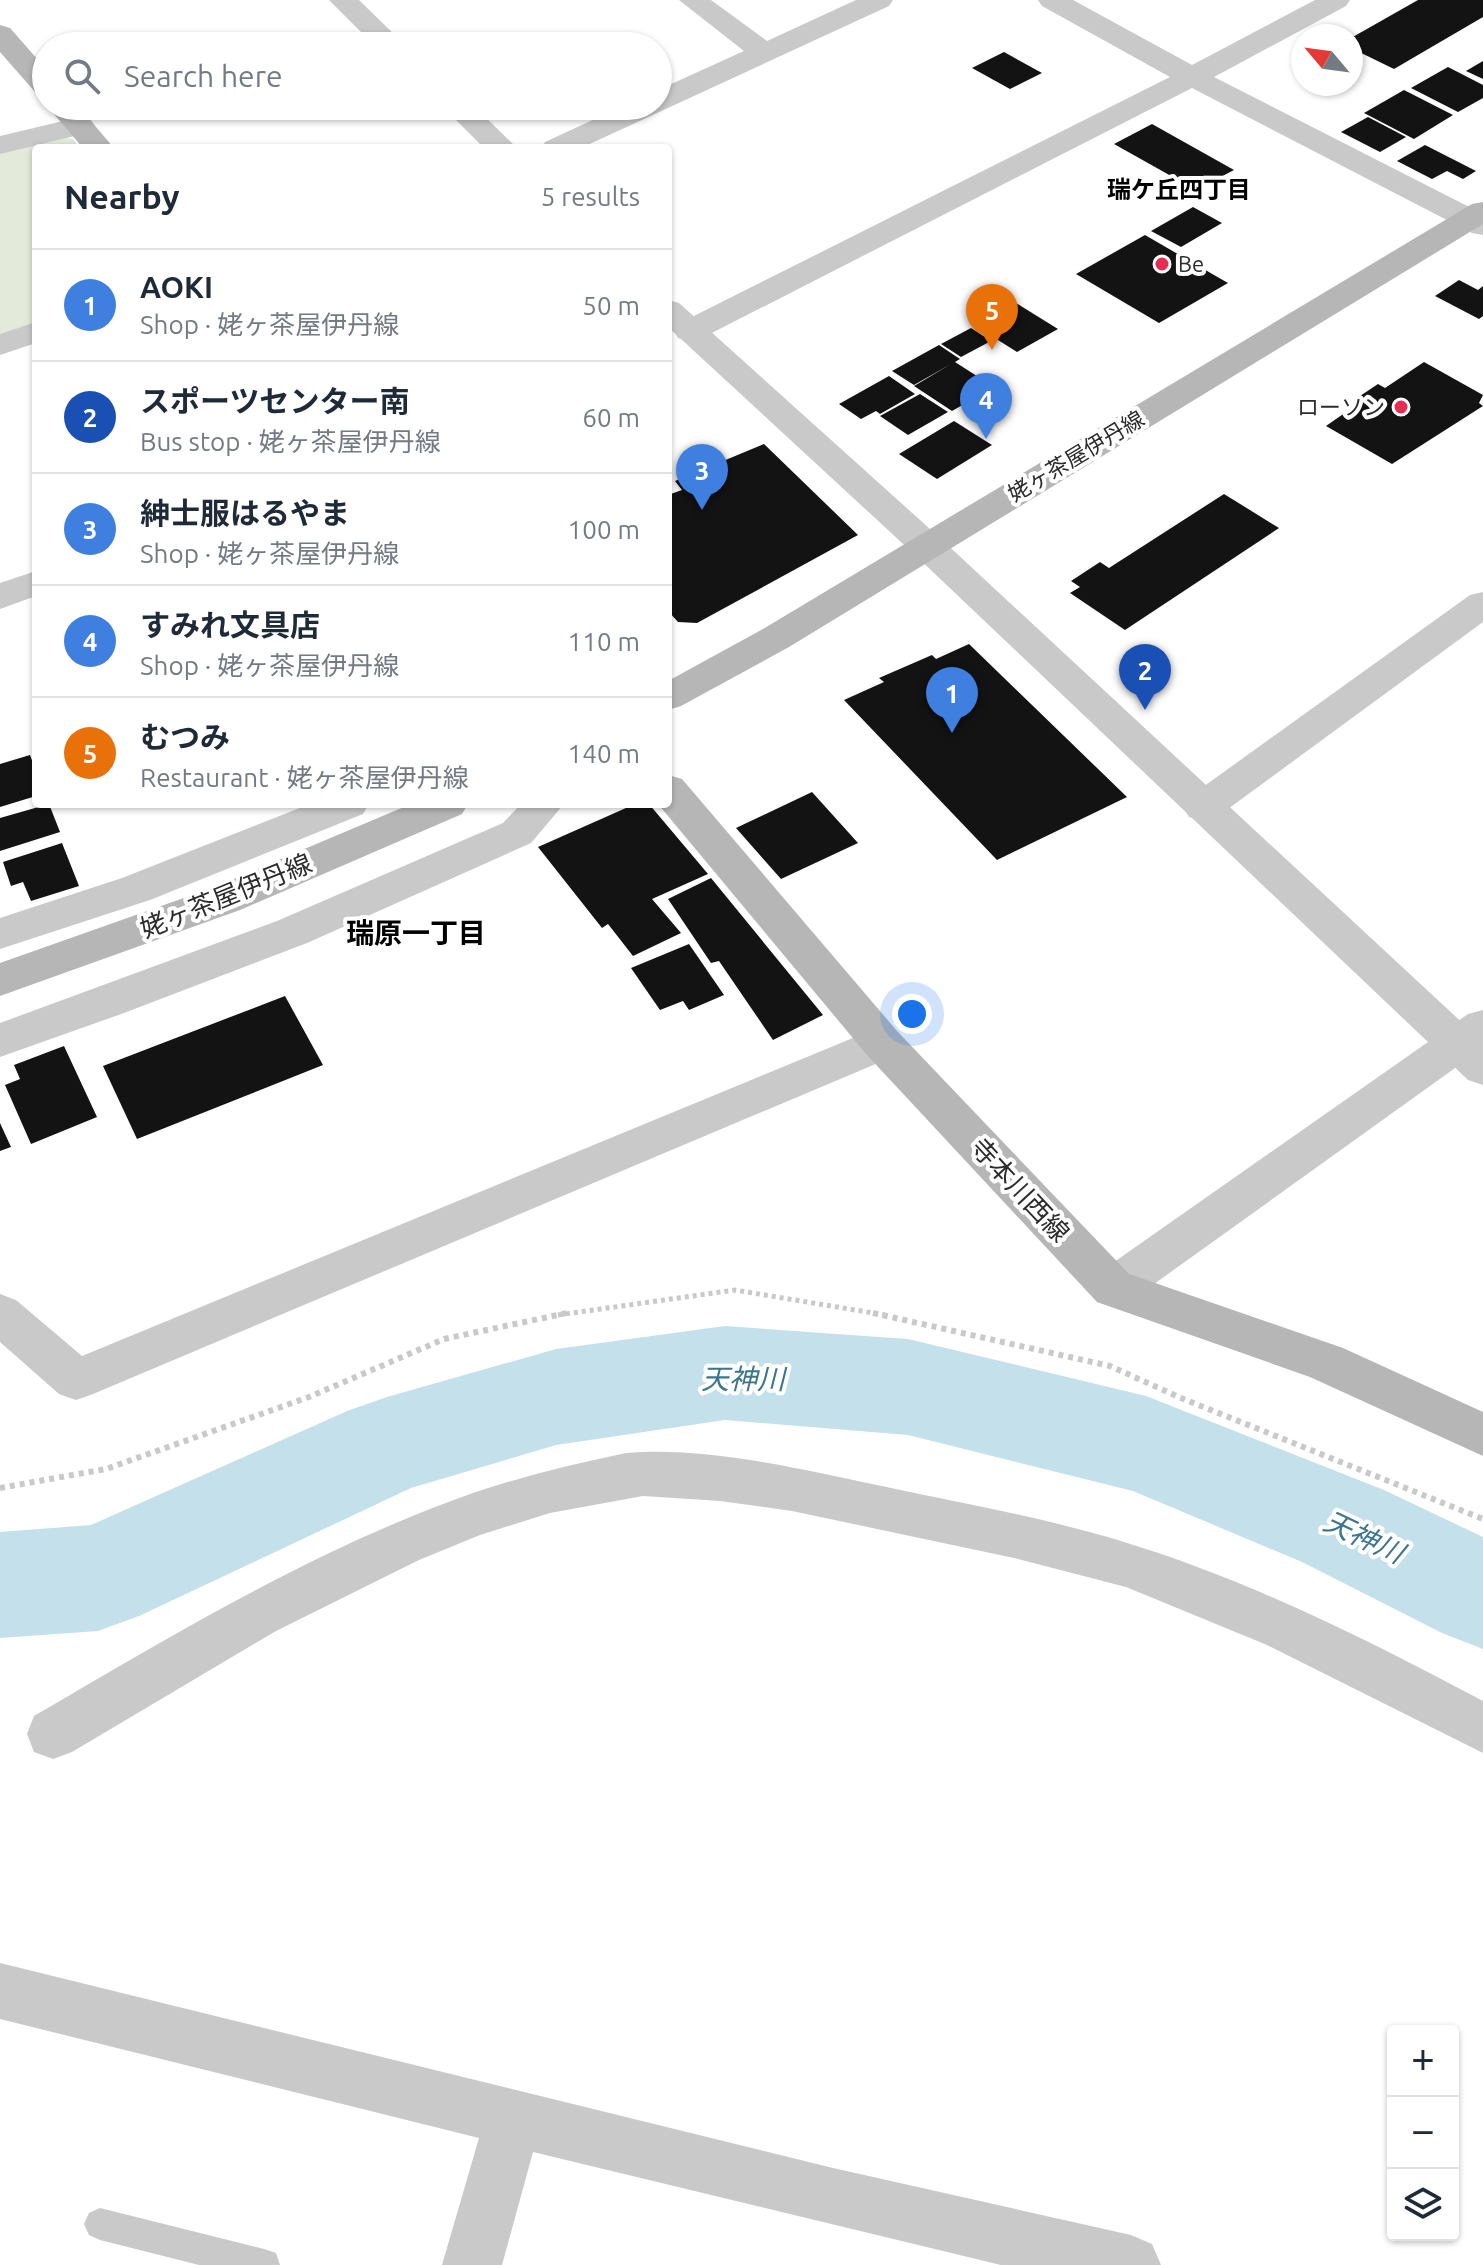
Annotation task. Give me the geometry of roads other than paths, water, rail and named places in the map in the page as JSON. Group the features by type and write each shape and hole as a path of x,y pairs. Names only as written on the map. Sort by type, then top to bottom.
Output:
{"main road":[{"path":"0,34 32,71"},
{"name":"姥ヶ茶屋伊丹線","path":"672,695 776,638 1479,219"},
{"name":"寺本川西線","path":"672,794 882,1043 1113,1288 1326,1362 1483,1435"},
{"name":"姥ヶ茶屋伊丹線","path":"0,980 226,899 439,808"}],"street":[{"path":"343,0 377,32"},
{"path":"693,0 764,52"},
{"path":"672,95 879,0"},
{"path":"1052,0 1192,77 1479,219"},
{"path":"1113,1288 1474,1046 1203,807 927,546 679,320 1192,77 1336,0"},
{"path":"472,120 498,144"},
{"path":"565,144 617,120"},
{"path":"0,145 80,127"},
{"path":"0,345 32,333"},
{"path":"0,597 32,585"},
{"path":"1203,807 1476,618"},
{"path":"0,934 136,889 339,808"},
{"path":"0,1040 292,932 517,833 540,808"},
{"path":"0,1314 76,1380 882,1043"},
{"path":"53,1734 194,1649 431,1531 539,1495 630,1474 701,1477 791,1489 1064,1549 1160,1576 1275,1624 1483,1728"},
{"path":"0,1991 833,2197 1131,2265"},
{"path":"472,2265 514,2117"}],"lane":[{"path":"100,2224 264,2265"}],"waterway":[{"name":"天神川","path":"0,1585 98,1578 387,1446 556,1397 725,1373 908,1387 1146,1445 1343,1526 1483,1595"}],"place":[{"name":"Be","path":"1162,264"},
{"name":"むつみ","path":"992,350"},
{"name":"ローソン","path":"1401,407"},
{"name":"すみれ文具店","path":"986,439"},
{"name":"紳士服はるやま","path":"702,510"},
{"name":"スポーツセンター南","path":"1145,710"},
{"name":"AOKI","path":"952,733"}],"district":[{"name":"瑞ケ丘四丁目","path":"1179,190"},
{"name":"瑞原一丁目","path":"416,933"}]}
